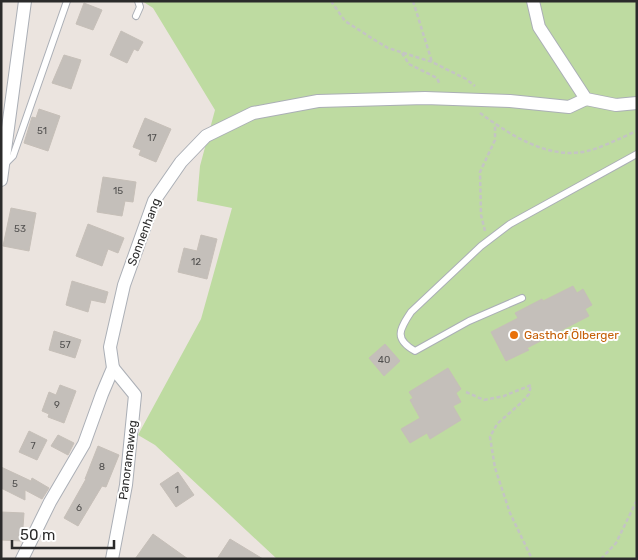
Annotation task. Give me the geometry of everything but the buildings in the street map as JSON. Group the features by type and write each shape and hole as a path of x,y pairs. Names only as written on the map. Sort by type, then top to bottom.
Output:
{"street":[{"path":"1,180 25,1"},
{"path":"533,1 539,26 586,99 616,105 637,103"},
{"name":"Sonnenhang","path":"22,559 50,502 84,444 113,368 110,347 124,285 154,201 181,162 206,136 252,113 318,101 492,100 569,107 586,99"},
{"name":"Panoramaweg","path":"112,559 126,485 135,395 113,368"}],"lane":[{"path":"4,165 13,156 67,1"},
{"path":"136,16 140,7 138,1"},
{"path":"522,298 470,321 415,351 404,344 400,336 403,324 410,312 488,241 510,224 637,154"}],"path":[{"path":"331,1 345,21 388,48 432,62 466,79 492,100"},
{"path":"413,1 432,62"},
{"path":"401,52 409,64 437,78 446,99"},
{"path":"488,241 482,214 480,172 495,140 495,124 540,148 561,154 584,152 637,131"},
{"path":"466,392 484,400 504,396 531,385 529,394 497,424 490,438 495,468 510,513 532,559"},
{"path":"601,559 616,543 637,500"},
{"path":"569,559 574,559"}],"green space":[{"path":"142,1 637,1 637,559 277,559 155,445 138,435 201,319 232,208 197,201 200,166 215,110 153,8"}],"place":[{"name":"Gasthof Ölberger","path":"514,335"}]}
